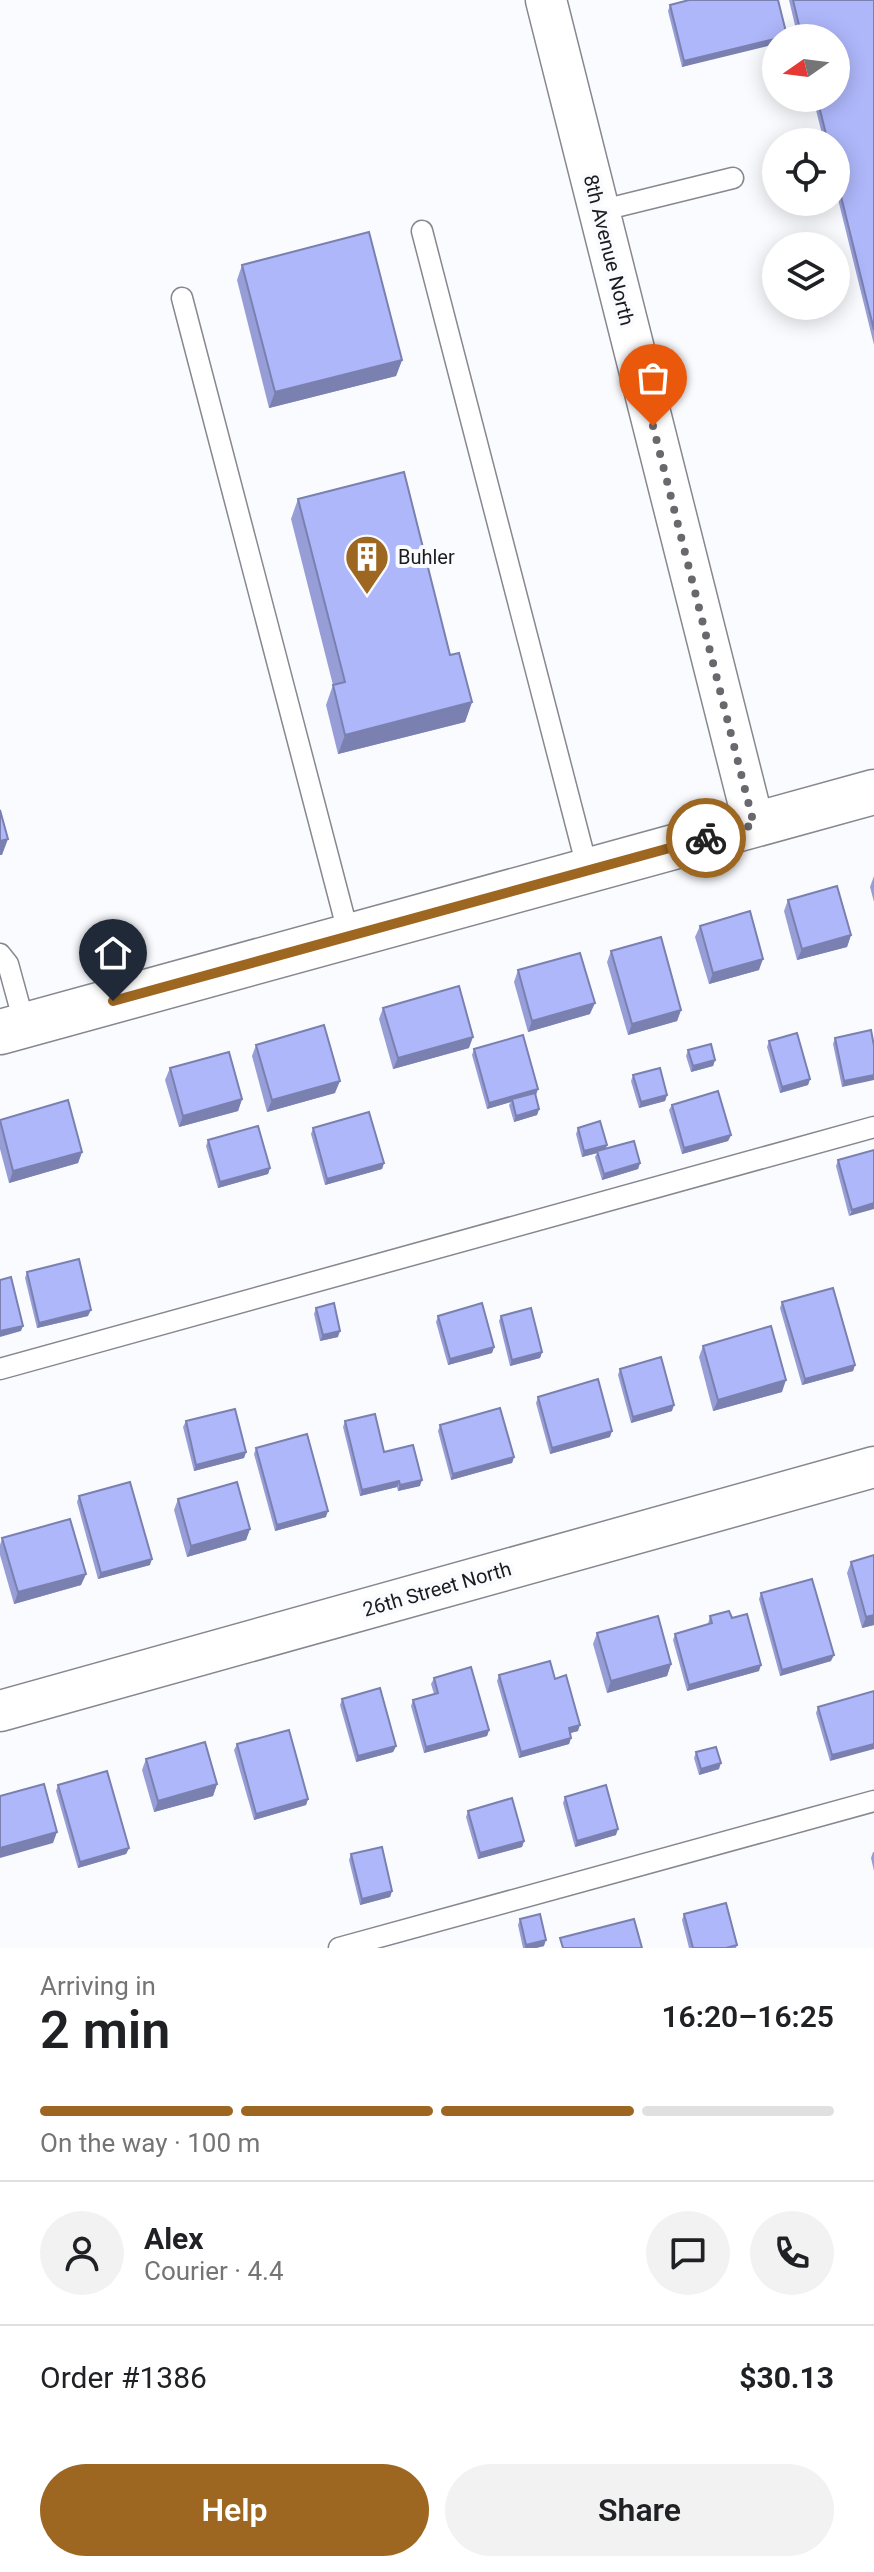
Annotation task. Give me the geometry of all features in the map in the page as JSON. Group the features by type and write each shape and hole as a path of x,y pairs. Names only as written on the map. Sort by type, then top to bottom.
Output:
{"street":[{"name":"8th Avenue North","path":"546,0 754,825"},
{"path":"12,1029 874,792"},
{"name":"26th Street North","path":"0,1711 874,1467"}],"lane":[{"path":"599,211 733,178"},
{"path":"422,231 588,871"},
{"path":"182,298 349,936"},
{"path":"0,954 8,964 12,1029"},
{"path":"0,1369 874,1127"},
{"path":"339,1948 874,1801"}],"building":[{"path":"689,0 778,0 784,24 762,24 762,42 684,61 670,5"},
{"path":"793,0 874,0 874,330 846,216 850,216 850,128 824,128 820,112 850,112 850,24 799,24"},
{"path":"369,232 402,360 275,392 242,265"},
{"name":"Buhler","path":"404,472 450,655 459,653 472,702 345,735 333,685 345,682 298,499"},
{"path":"0,810 8,839 0,841"},
{"path":"837,886 851,935 802,949 788,900"},
{"path":"750,911 763,959 713,973 700,926"},
{"path":"661,937 681,1010 632,1024 611,951"},
{"path":"580,953 595,1003 532,1021 518,970"},
{"path":"459,986 473,1037 398,1058 383,1008"},
{"path":"324,1025 340,1081 272,1100 256,1045"},
{"path":"871,1030 874,1075 844,1081 835,1038"},
{"path":"797,1033 810,1079 782,1087 769,1041"},
{"path":"523,1035 538,1089 489,1103 474,1049"},
{"path":"711,1044 715,1060 693,1066 688,1050"},
{"path":"229,1052 242,1099 183,1116 170,1068"},
{"path":"660,1068 667,1095 641,1102 633,1075"},
{"path":"718,1091 731,1135 684,1148 672,1105"},
{"path":"535,1093 539,1109 516,1116 512,1099"},
{"path":"68,1100 82,1152 13,1171 0,1120"},
{"path":"369,1112 384,1163 327,1179 313,1128"},
{"path":"600,1121 607,1145 584,1151 578,1128"},
{"path":"258,1126 270,1168 220,1182 208,1140"},
{"path":"634,1141 640,1163 604,1174 597,1151"},
{"path":"874,1150 874,1203 852,1210 838,1160"},
{"path":"79,1259 91,1310 39,1323 27,1272"},
{"path":"11,1277 23,1326 0,1331 0,1280"},
{"path":"833,1288 855,1365 805,1379 782,1302"},
{"path":"334,1303 340,1331 323,1335 316,1308"},
{"path":"482,1303 494,1347 450,1359 438,1316"},
{"path":"531,1308 542,1352 512,1360 501,1316"},
{"path":"771,1326 786,1380 718,1400 703,1346"},
{"path":"661,1357 674,1405 633,1417 620,1369"},
{"path":"598,1379 612,1431 552,1448 538,1397"},
{"path":"500,1408 514,1457 453,1474 440,1425"},
{"path":"235,1409 246,1452 196,1465 186,1421"},
{"path":"375,1414 384,1452 413,1445 422,1480 400,1485 399,1481 362,1490 345,1421"},
{"path":"307,1434 328,1511 277,1525 256,1448"},
{"path":"130,1482 152,1559 101,1573 79,1496"},
{"path":"237,1482 250,1529 191,1546 178,1499"},
{"path":"70,1519 86,1574 18,1592 2,1538"},
{"path":"874,1555 874,1615 866,1617 851,1562"},
{"path":"812,1579 834,1655 782,1670 761,1593"},
{"path":"729,1611 732,1618 747,1614 761,1665 689,1685 675,1634 712,1623 710,1616"},
{"path":"658,1616 671,1664 611,1681 597,1633"},
{"path":"550,1661 555,1679 566,1675 580,1725 569,1728 571,1738 521,1752 499,1675"},
{"path":"471,1667 489,1730 426,1747 413,1700 438,1693 434,1678"},
{"path":"380,1688 396,1746 358,1756 342,1699"},
{"path":"874,1691 874,1744 832,1755 818,1707"},
{"path":"289,1730 308,1799 256,1814 237,1744"},
{"path":"205,1742 217,1784 158,1801 146,1759"},
{"path":"716,1747 721,1763 701,1769 696,1752"},
{"path":"107,1771 129,1848 80,1862 58,1785"},
{"path":"44,1784 57,1832 0,1848 0,1796"},
{"path":"606,1785 618,1829 577,1841 565,1797"},
{"path":"512,1798 524,1841 480,1853 468,1811"},
{"path":"382,1847 392,1891 362,1899 351,1854"},
{"path":"726,1903 737,1945 693,1948 684,1914"},
{"path":"540,1914 546,1940 526,1945 520,1919"},
{"path":"634,1919 642,1948 563,1948 560,1938"}],"way so far":[{"path":"653,426 754,825 706,838"}],"place":[{"name":"Buhler","path":"367,596"}],"route":[{"path":"113,1001 706,838"}]}
